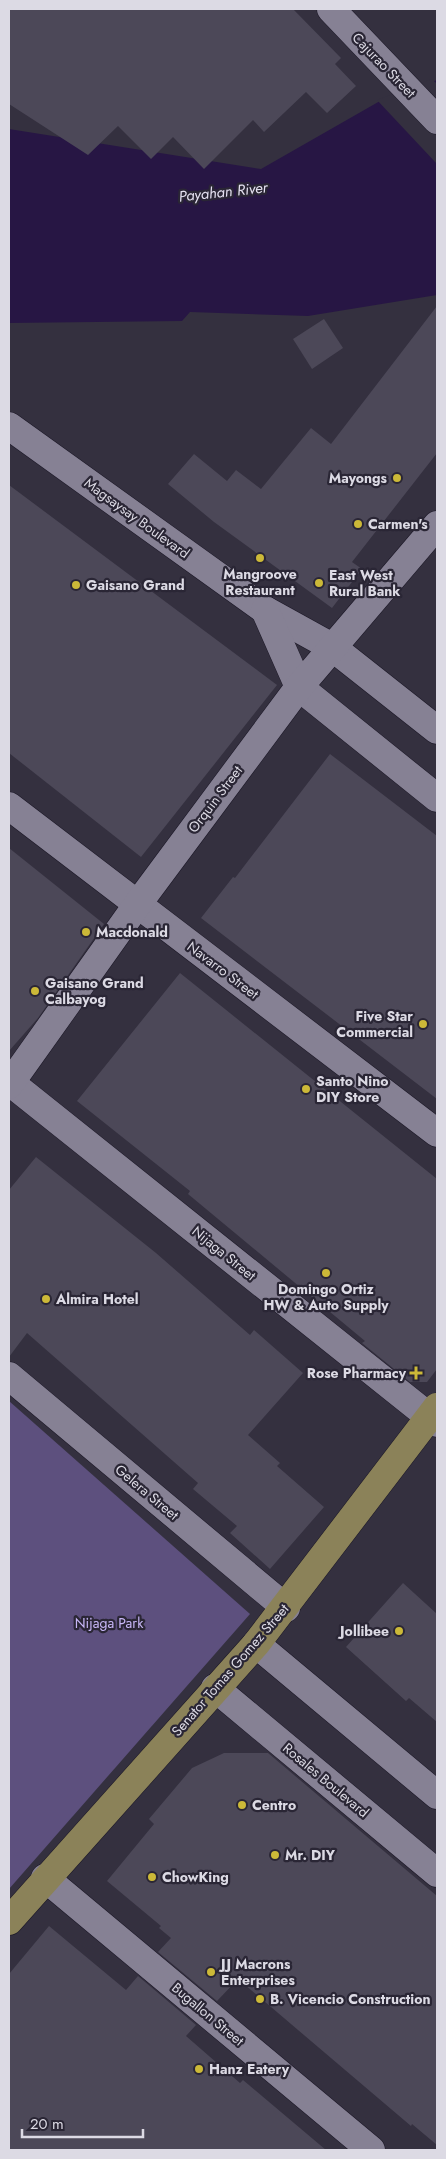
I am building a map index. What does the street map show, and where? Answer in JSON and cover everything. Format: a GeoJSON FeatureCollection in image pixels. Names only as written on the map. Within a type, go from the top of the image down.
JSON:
{"type":"FeatureCollection","features":[{"type":"Feature","properties":{"kind":"main road","name":"Senator Tomas Gomez Street"},"geometry":{"type":"LineString","coordinates":[[9,1921],[45,1878],[256,1644],[435,1416]]}},
{"type":"Feature","properties":{"kind":"street","name":"Cajurao Street"},"geometry":{"type":"LineString","coordinates":[[331,9],[380,63],[437,120]]}},
{"type":"Feature","properties":{"kind":"street","name":"Magsaysay Boulevard"},"geometry":{"type":"LineString","coordinates":[[9,426],[266,610],[332,647]]}},
{"type":"Feature","properties":{"kind":"street","name":"Orquin Street"},"geometry":{"type":"LineString","coordinates":[[10,1084],[137,904],[299,687],[437,525]]}},
{"type":"Feature","properties":{"kind":"street"},"geometry":{"type":"LineString","coordinates":[[266,610],[299,687],[437,798]]}},
{"type":"Feature","properties":{"kind":"street"},"geometry":{"type":"LineString","coordinates":[[332,647],[437,730]]}},
{"type":"Feature","properties":{"kind":"street","name":"Navarro Street"},"geometry":{"type":"LineString","coordinates":[[9,806],[437,1133]]}},
{"type":"Feature","properties":{"kind":"street","name":"Nijaga Street"},"geometry":{"type":"LineString","coordinates":[[10,1084],[435,1416]]}},
{"type":"Feature","properties":{"kind":"street","name":"Gelera Street"},"geometry":{"type":"LineString","coordinates":[[9,1376],[286,1608]]}},
{"type":"Feature","properties":{"kind":"street"},"geometry":{"type":"LineString","coordinates":[[256,1644],[437,1795]]}},
{"type":"Feature","properties":{"kind":"street","name":"Rosales Boulevard"},"geometry":{"type":"LineString","coordinates":[[215,1688],[437,1872]]}},
{"type":"Feature","properties":{"kind":"street","name":"Bugallon Street"},"geometry":{"type":"LineString","coordinates":[[45,1878],[371,2150]]}},
{"type":"Feature","properties":{"kind":"green space","name":"Nijaga Park"},"geometry":{"type":"Polygon","coordinates":[[[9,1401],[250,1614],[9,1889],[9,1401]]]}},
{"type":"Feature","properties":{"kind":"water","name":"Payahan River"},"geometry":{"type":"Polygon","coordinates":[[[437,80],[437,295],[308,316],[190,312],[182,321],[9,323],[9,129],[261,169],[380,101],[437,80]]]}},
{"type":"Feature","properties":{"kind":"pier"},"geometry":{"type":"Polygon","coordinates":[[[432,79],[437,84],[437,164],[377,100],[432,79]]]}},
{"type":"Feature","properties":{"kind":"building"},"geometry":{"type":"Polygon","coordinates":[[[9,9],[293,9],[341,58],[335,64],[356,86],[327,113],[306,92],[264,132],[253,120],[204,169],[173,137],[151,159],[118,126],[88,155],[9,104],[9,9]]]}},
{"type":"Feature","properties":{"kind":"building"},"geometry":{"type":"Polygon","coordinates":[[[437,306],[437,453],[352,562],[362,569],[332,608],[214,522],[168,484],[194,454],[227,481],[236,470],[261,489],[311,428],[331,444],[437,306]]]}},
{"type":"Feature","properties":{"kind":"building"},"geometry":{"type":"Polygon","coordinates":[[[324,319],[343,348],[312,369],[293,339],[324,319]]]}},
{"type":"Feature","properties":{"kind":"building","name":"Gaisano Grand"},"geometry":{"type":"Polygon","coordinates":[[[9,485],[277,685],[141,857],[9,753],[9,485]]]}},
{"type":"Feature","properties":{"kind":"building"},"geometry":{"type":"Polygon","coordinates":[[[330,754],[437,836],[437,1099],[201,918],[233,877],[235,878],[330,754]]]}},
{"type":"Feature","properties":{"kind":"building","name":"Gaisano Grand Calbayog"},"geometry":{"type":"Polygon","coordinates":[[[9,848],[104,924],[38,1018],[9,1051],[9,848]]]}},
{"type":"Feature","properties":{"kind":"building"},"geometry":{"type":"Polygon","coordinates":[[[180,973],[437,1179],[437,1369],[427,1382],[410,1382],[362,1343],[365,1341],[188,1194],[190,1191],[77,1101],[180,973]]]}},
{"type":"Feature","properties":{"kind":"building"},"geometry":{"type":"Polygon","coordinates":[[[36,1157],[156,1253],[250,1335],[254,1330],[303,1373],[248,1435],[280,1463],[277,1466],[324,1507],[270,1569],[230,1533],[237,1526],[193,1489],[198,1483],[27,1333],[9,1357],[9,1190],[36,1157]]]}},
{"type":"Feature","properties":{"kind":"building","name":"Jollibee"},"geometry":{"type":"Polygon","coordinates":[[[403,1583],[437,1614],[437,1722],[409,1698],[406,1701],[346,1647],[403,1583]]]}},
{"type":"Feature","properties":{"kind":"building"},"geometry":{"type":"Polygon","coordinates":[[[224,1753],[268,1753],[437,1896],[437,2145],[412,2124],[411,2126],[238,1979],[217,2001],[158,1952],[171,1938],[159,1928],[161,1926],[107,1881],[154,1824],[149,1819],[192,1768],[224,1753]]]}},
{"type":"Feature","properties":{"kind":"building"},"geometry":{"type":"Polygon","coordinates":[[[49,1926],[126,1990],[138,1976],[196,2025],[186,2036],[240,2083],[243,2080],[326,2150],[9,2150],[9,1974],[49,1926]]]}},
{"type":"Feature","properties":{"kind":"place","name":"Mayongs"},"geometry":{"type":"Point","coordinates":[397,478]}},
{"type":"Feature","properties":{"kind":"place","name":"Carmen's"},"geometry":{"type":"Point","coordinates":[358,524]}},
{"type":"Feature","properties":{"kind":"place","name":"Mangroove Restaurant"},"geometry":{"type":"Point","coordinates":[260,558]}},
{"type":"Feature","properties":{"kind":"place","name":"East West Rural Bank"},"geometry":{"type":"Point","coordinates":[319,583]}},
{"type":"Feature","properties":{"kind":"place","name":"Gaisano Grand"},"geometry":{"type":"Point","coordinates":[76,585]}},
{"type":"Feature","properties":{"kind":"place","name":"Macdonald"},"geometry":{"type":"Point","coordinates":[86,932]}},
{"type":"Feature","properties":{"kind":"place","name":"Gaisano Grand Calbayog"},"geometry":{"type":"Point","coordinates":[35,991]}},
{"type":"Feature","properties":{"kind":"place","name":"Five Star Commercial"},"geometry":{"type":"Point","coordinates":[423,1024]}},
{"type":"Feature","properties":{"kind":"place","name":"Santo Nino DIY Store"},"geometry":{"type":"Point","coordinates":[306,1089]}},
{"type":"Feature","properties":{"kind":"place","name":"Domingo Ortiz HW & Auto Supply"},"geometry":{"type":"Point","coordinates":[326,1273]}},
{"type":"Feature","properties":{"kind":"place","name":"Almira Hotel"},"geometry":{"type":"Point","coordinates":[46,1299]}},
{"type":"Feature","properties":{"kind":"place","name":"Rose Pharmacy"},"geometry":{"type":"Point","coordinates":[416,1373]}},
{"type":"Feature","properties":{"kind":"place","name":"Jollibee"},"geometry":{"type":"Point","coordinates":[399,1631]}},
{"type":"Feature","properties":{"kind":"place","name":"Centro"},"geometry":{"type":"Point","coordinates":[242,1805]}},
{"type":"Feature","properties":{"kind":"place","name":"Mr. DIY"},"geometry":{"type":"Point","coordinates":[275,1855]}},
{"type":"Feature","properties":{"kind":"place","name":"ChowKing"},"geometry":{"type":"Point","coordinates":[152,1877]}},
{"type":"Feature","properties":{"kind":"place","name":"JJ Macrons Enterprises"},"geometry":{"type":"Point","coordinates":[211,1972]}},
{"type":"Feature","properties":{"kind":"place","name":"B. Vicencio Construction"},"geometry":{"type":"Point","coordinates":[260,1999]}},
{"type":"Feature","properties":{"kind":"place","name":"Hanz Eatery"},"geometry":{"type":"Point","coordinates":[199,2069]}}]}
